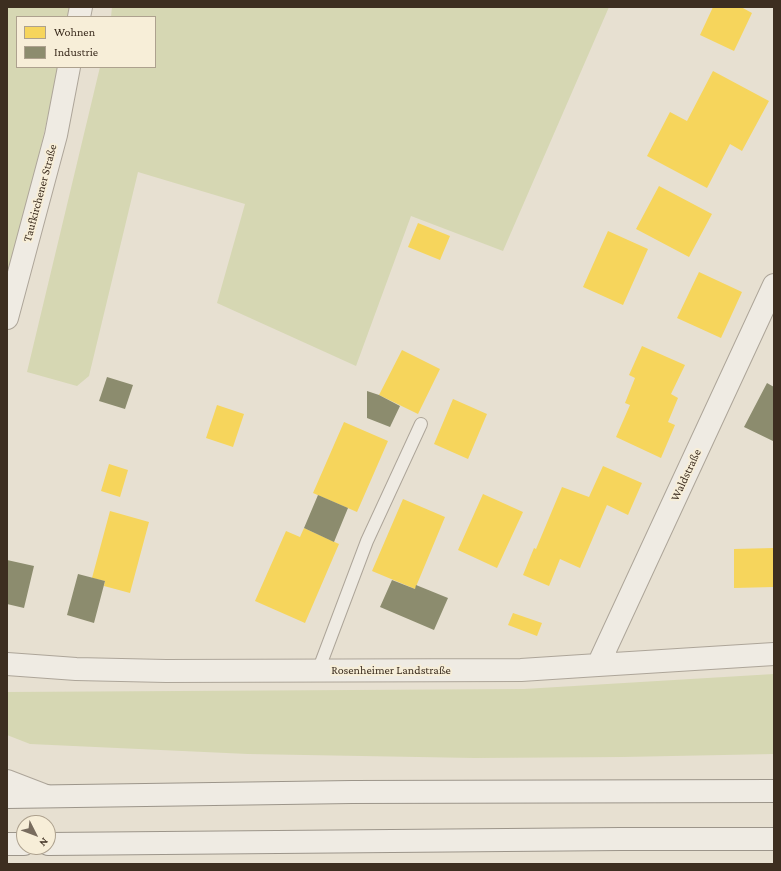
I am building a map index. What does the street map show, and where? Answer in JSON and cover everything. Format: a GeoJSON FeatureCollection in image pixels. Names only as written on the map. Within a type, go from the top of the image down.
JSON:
{"type":"FeatureCollection","features":[{"type":"Feature","properties":{"kind":"main road","name":"Taufkirchener Straße"},"geometry":{"type":"LineString","coordinates":[[7,318],[56,135],[69,68]]}},
{"type":"Feature","properties":{"kind":"main road","name":"Waldstraße"},"geometry":{"type":"LineString","coordinates":[[598,665],[774,285]]}},
{"type":"Feature","properties":{"kind":"main road","name":"Rosenheimer Landstraße"},"geometry":{"type":"LineString","coordinates":[[7,664],[83,669],[166,671],[520,670],[774,654]]}},
{"type":"Feature","properties":{"kind":"main road"},"geometry":{"type":"LineString","coordinates":[[7,781],[46,796]]}},
{"type":"Feature","properties":{"kind":"main road"},"geometry":{"type":"LineString","coordinates":[[7,797],[352,792],[774,791]]}},
{"type":"Feature","properties":{"kind":"main road"},"geometry":{"type":"LineString","coordinates":[[56,844],[774,839]]}},
{"type":"Feature","properties":{"kind":"lane"},"geometry":{"type":"LineString","coordinates":[[318,671],[367,541],[421,424]]}},
{"type":"Feature","properties":{"kind":"green space"},"geometry":{"type":"Polygon","coordinates":[[[7,7],[70,7],[68,16],[16,16],[16,68],[59,68],[7,295],[7,7]]]}},
{"type":"Feature","properties":{"kind":"green space"},"geometry":{"type":"Polygon","coordinates":[[[112,7],[609,7],[503,251],[411,216],[356,366],[217,303],[245,204],[138,172],[89,376],[77,386],[27,372],[100,68],[156,68],[156,16],[111,16],[112,7]]]}},
{"type":"Feature","properties":{"kind":"green space"},"geometry":{"type":"Polygon","coordinates":[[[774,674],[774,754],[475,758],[248,754],[30,744],[7,735],[7,692],[524,689],[774,674]]]}},
{"type":"Feature","properties":{"kind":"building: Wohnen"},"geometry":{"type":"Polygon","coordinates":[[[713,7],[741,7],[752,13],[734,51],[700,35],[713,7]]]}},
{"type":"Feature","properties":{"kind":"building: Wohnen"},"geometry":{"type":"Polygon","coordinates":[[[713,71],[769,101],[742,151],[730,144],[707,188],[647,156],[670,112],[687,121],[713,71]]]}},
{"type":"Feature","properties":{"kind":"building: Wohnen"},"geometry":{"type":"Polygon","coordinates":[[[659,186],[712,214],[689,257],[636,229],[659,186]]]}},
{"type":"Feature","properties":{"kind":"building: Wohnen"},"geometry":{"type":"Polygon","coordinates":[[[418,223],[450,236],[440,260],[408,247],[418,223]]]}},
{"type":"Feature","properties":{"kind":"building: Wohnen"},"geometry":{"type":"Polygon","coordinates":[[[608,231],[648,249],[623,305],[583,287],[608,231]]]}},
{"type":"Feature","properties":{"kind":"building: Wohnen"},"geometry":{"type":"Polygon","coordinates":[[[699,272],[742,292],[721,338],[677,318],[699,272]]]}},
{"type":"Feature","properties":{"kind":"building: Wohnen"},"geometry":{"type":"Polygon","coordinates":[[[642,346],[685,365],[671,394],[678,398],[668,422],[675,425],[661,458],[616,437],[630,405],[625,403],[635,378],[629,375],[642,346]]]}},
{"type":"Feature","properties":{"kind":"building: Wohnen"},"geometry":{"type":"Polygon","coordinates":[[[402,350],[440,369],[418,414],[379,395],[402,350]]]}},
{"type":"Feature","properties":{"kind":"building: Wohnen"},"geometry":{"type":"Polygon","coordinates":[[[453,399],[487,414],[468,459],[434,444],[453,399]]]}},
{"type":"Feature","properties":{"kind":"building: Wohnen"},"geometry":{"type":"Polygon","coordinates":[[[217,405],[244,414],[233,447],[206,438],[217,405]]]}},
{"type":"Feature","properties":{"kind":"building: Wohnen"},"geometry":{"type":"Polygon","coordinates":[[[344,422],[388,441],[357,512],[313,493],[344,422]]]}},
{"type":"Feature","properties":{"kind":"building: Wohnen"},"geometry":{"type":"Polygon","coordinates":[[[109,464],[128,470],[120,497],[101,491],[109,464]]]}},
{"type":"Feature","properties":{"kind":"building: Wohnen"},"geometry":{"type":"Polygon","coordinates":[[[603,466],[642,483],[628,515],[607,505],[580,568],[560,559],[549,586],[523,575],[534,548],[536,549],[562,487],[589,497],[603,466]]]}},
{"type":"Feature","properties":{"kind":"building: Wohnen"},"geometry":{"type":"Polygon","coordinates":[[[483,494],[523,512],[497,568],[458,550],[483,494]]]}},
{"type":"Feature","properties":{"kind":"building: Wohnen"},"geometry":{"type":"Polygon","coordinates":[[[403,499],[445,517],[415,589],[372,571],[403,499]]]}},
{"type":"Feature","properties":{"kind":"building: Wohnen"},"geometry":{"type":"Polygon","coordinates":[[[110,511],[149,522],[130,593],[104,586],[105,581],[92,578],[110,511]]]}},
{"type":"Feature","properties":{"kind":"building: Wohnen"},"geometry":{"type":"Polygon","coordinates":[[[304,528],[339,544],[305,623],[255,601],[286,531],[300,537],[304,528]]]}},
{"type":"Feature","properties":{"kind":"building: Wohnen"},"geometry":{"type":"Polygon","coordinates":[[[774,548],[774,587],[734,588],[734,549],[774,548]]]}},
{"type":"Feature","properties":{"kind":"building: Wohnen"},"geometry":{"type":"Polygon","coordinates":[[[513,613],[542,623],[537,636],[508,625],[513,613]]]}},
{"type":"Feature","properties":{"kind":"building: Industrie"},"geometry":{"type":"Polygon","coordinates":[[[107,377],[133,385],[125,409],[99,401],[107,377]]]}},
{"type":"Feature","properties":{"kind":"building: Industrie"},"geometry":{"type":"Polygon","coordinates":[[[767,383],[774,387],[773,441],[744,427],[767,383]]]}},
{"type":"Feature","properties":{"kind":"building: Industrie"},"geometry":{"type":"Polygon","coordinates":[[[367,391],[379,395],[400,406],[390,427],[367,418],[367,391]]]}},
{"type":"Feature","properties":{"kind":"building: Industrie"},"geometry":{"type":"Polygon","coordinates":[[[318,495],[348,508],[334,542],[304,528],[318,495]]]}},
{"type":"Feature","properties":{"kind":"building: Industrie"},"geometry":{"type":"Polygon","coordinates":[[[7,560],[34,566],[24,608],[7,604],[7,560]]]}},
{"type":"Feature","properties":{"kind":"building: Industrie"},"geometry":{"type":"Polygon","coordinates":[[[78,574],[105,581],[94,623],[67,615],[78,574]]]}},
{"type":"Feature","properties":{"kind":"building: Industrie"},"geometry":{"type":"Polygon","coordinates":[[[392,580],[415,589],[416,585],[448,598],[434,630],[380,607],[392,580]]]}}]}
